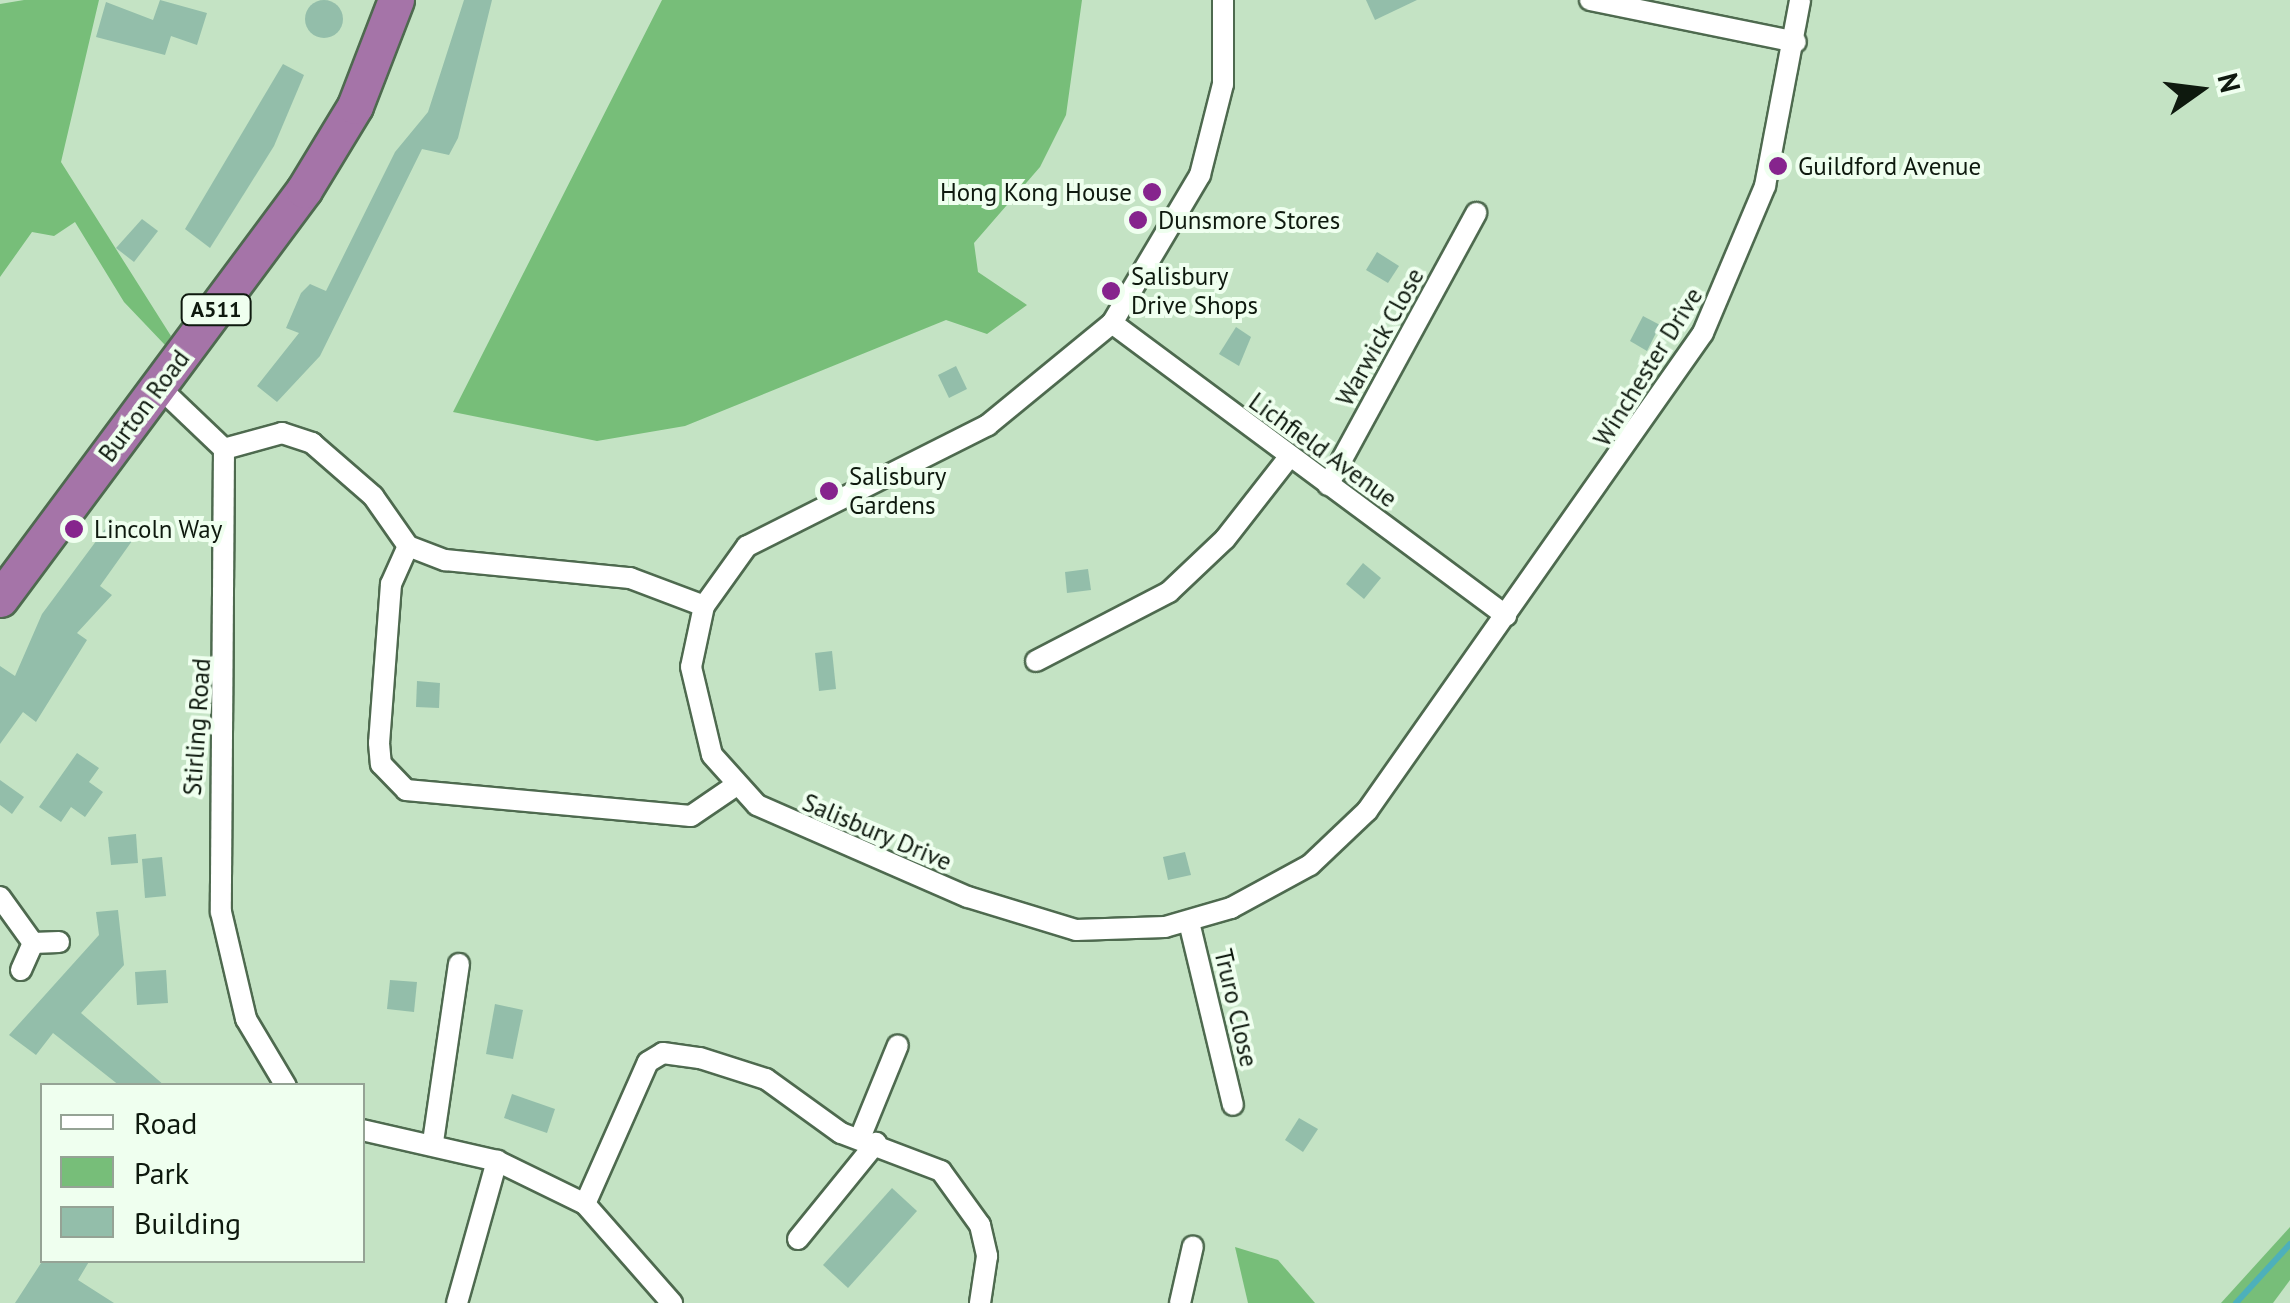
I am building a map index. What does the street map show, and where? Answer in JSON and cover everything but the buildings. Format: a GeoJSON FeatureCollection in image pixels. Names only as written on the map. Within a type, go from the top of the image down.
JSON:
{"type":"FeatureCollection","features":[{"type":"Feature","properties":{"kind":"highway","name":"Burton Road"},"geometry":{"type":"LineString","coordinates":[[0,599],[159,387],[336,140],[396,0]]}},
{"type":"Feature","properties":{"kind":"street","name":"Salisbury Drive"},"geometry":{"type":"LineString","coordinates":[[1223,0],[1223,84],[1200,175],[1126,303],[1112,323],[988,425],[748,546],[704,606],[692,692],[712,754],[734,786],[791,826],[1012,914],[1076,930],[1189,922],[1260,895],[1333,848],[1506,616]]}},
{"type":"Feature","properties":{"kind":"street"},"geometry":{"type":"LineString","coordinates":[[1590,0],[1796,42]]}},
{"type":"Feature","properties":{"kind":"street","name":"Winchester Drive"},"geometry":{"type":"LineString","coordinates":[[1506,616],[1710,318],[1765,186],[1796,42],[1800,0]]}},
{"type":"Feature","properties":{"kind":"street","name":"Warwick Close"},"geometry":{"type":"LineString","coordinates":[[1328,484],[1476,213]]}},
{"type":"Feature","properties":{"kind":"street","name":"Lichfield Avenue"},"geometry":{"type":"LineString","coordinates":[[1112,323],[1506,616]]}},
{"type":"Feature","properties":{"kind":"street"},"geometry":{"type":"LineString","coordinates":[[159,387],[224,449],[282,434],[312,443],[373,496],[408,546],[446,560],[630,578],[704,606]]}},
{"type":"Feature","properties":{"kind":"street","name":"Stirling Road"},"geometry":{"type":"LineString","coordinates":[[224,449],[222,912],[246,1019],[284,1083]]}},
{"type":"Feature","properties":{"kind":"street"},"geometry":{"type":"LineString","coordinates":[[1036,660],[1168,592],[1226,539],[1289,457]]}},
{"type":"Feature","properties":{"kind":"street"},"geometry":{"type":"LineString","coordinates":[[408,546],[391,584],[386,631],[379,743],[390,779],[406,790],[691,816],[734,786]]}},
{"type":"Feature","properties":{"kind":"street"},"geometry":{"type":"LineString","coordinates":[[0,897],[33,943]]}},
{"type":"Feature","properties":{"kind":"street","name":"Truro Close"},"geometry":{"type":"LineString","coordinates":[[1189,922],[1233,1105]]}},
{"type":"Feature","properties":{"kind":"street"},"geometry":{"type":"LineString","coordinates":[[33,943],[60,942]]}},
{"type":"Feature","properties":{"kind":"street"},"geometry":{"type":"LineString","coordinates":[[20,970],[33,943]]}},
{"type":"Feature","properties":{"kind":"street"},"geometry":{"type":"LineString","coordinates":[[433,1142],[459,964]]}},
{"type":"Feature","properties":{"kind":"street"},"geometry":{"type":"LineString","coordinates":[[798,1240],[868,1140],[898,1045]]}},
{"type":"Feature","properties":{"kind":"street"},"geometry":{"type":"LineString","coordinates":[[585,1204],[622,1135],[640,1076],[663,1053],[766,1078],[868,1140],[941,1171],[967,1198],[987,1256],[980,1303]]}},
{"type":"Feature","properties":{"kind":"street"},"geometry":{"type":"LineString","coordinates":[[365,1131],[433,1142],[497,1161],[585,1204],[672,1303]]}},
{"type":"Feature","properties":{"kind":"street"},"geometry":{"type":"LineString","coordinates":[[457,1303],[497,1161]]}},
{"type":"Feature","properties":{"kind":"street"},"geometry":{"type":"LineString","coordinates":[[1180,1303],[1194,1246]]}},
{"type":"Feature","properties":{"kind":"green space"},"geometry":{"type":"Polygon","coordinates":[[[24,0],[99,0],[61,162],[171,336],[165,345],[124,302],[75,222],[54,236],[32,232],[0,277],[0,4],[24,0]]]}},
{"type":"Feature","properties":{"kind":"green space"},"geometry":{"type":"Polygon","coordinates":[[[662,0],[1082,0],[1066,115],[1040,167],[974,243],[978,272],[1027,305],[987,334],[946,320],[685,426],[597,441],[453,412],[662,0]]]}},
{"type":"Feature","properties":{"kind":"green space"},"geometry":{"type":"Polygon","coordinates":[[[2290,1227],[2290,1280],[2273,1303],[2221,1303],[2290,1227]]]}},
{"type":"Feature","properties":{"kind":"green space"},"geometry":{"type":"Polygon","coordinates":[[[1235,1247],[1278,1260],[1315,1303],[1248,1303],[1235,1247]]]}},
{"type":"Feature","properties":{"kind":"waterway"},"geometry":{"type":"LineString","coordinates":[[2236,1303],[2290,1244]]}},
{"type":"Feature","properties":{"kind":"place","name":"Guildford Avenue"},"geometry":{"type":"Point","coordinates":[1778,166]}},
{"type":"Feature","properties":{"kind":"place","name":"Hong Kong House"},"geometry":{"type":"Point","coordinates":[1152,192]}},
{"type":"Feature","properties":{"kind":"place","name":"Dunsmore Stores"},"geometry":{"type":"Point","coordinates":[1138,220]}},
{"type":"Feature","properties":{"kind":"place","name":"Salisbury Drive Shops"},"geometry":{"type":"Point","coordinates":[1111,291]}},
{"type":"Feature","properties":{"kind":"place","name":"Salisbury Gardens"},"geometry":{"type":"Point","coordinates":[829,491]}},
{"type":"Feature","properties":{"kind":"place","name":"Lincoln Way"},"geometry":{"type":"Point","coordinates":[74,529]}}]}
